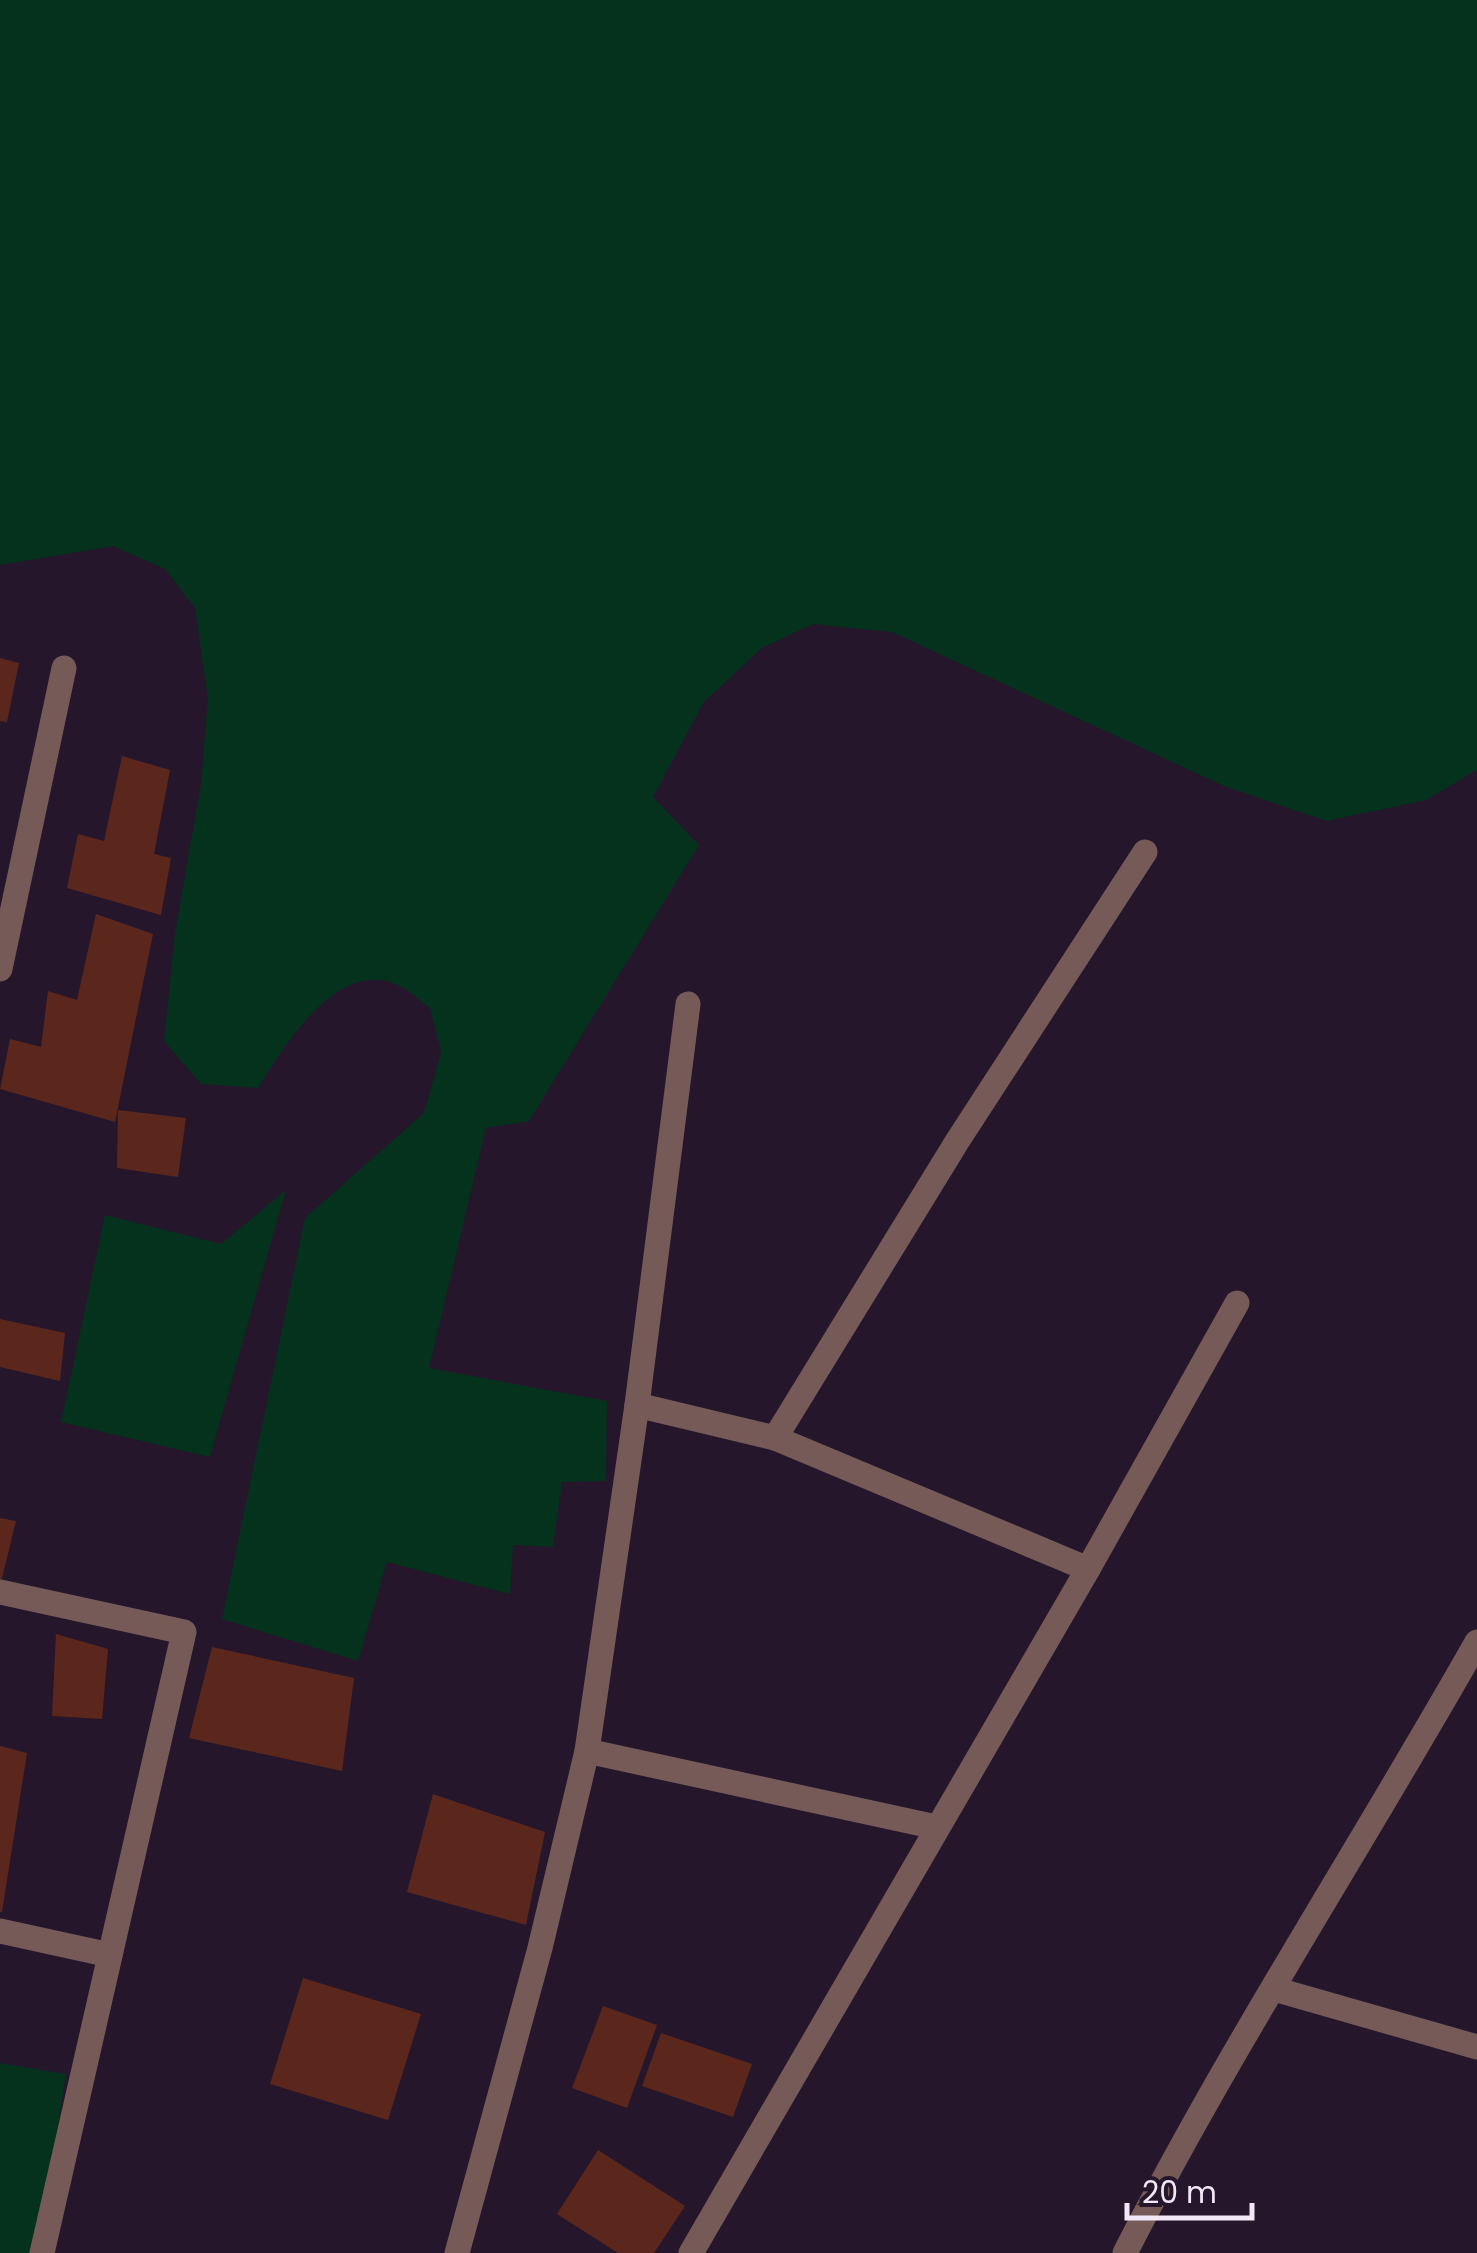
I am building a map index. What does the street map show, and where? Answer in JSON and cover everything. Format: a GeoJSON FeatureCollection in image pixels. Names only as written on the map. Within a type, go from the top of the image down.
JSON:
{"type":"FeatureCollection","features":[{"type":"Feature","properties":{"kind":"street"},"geometry":{"type":"LineString","coordinates":[[0,969],[64,668]]}},
{"type":"Feature","properties":{"kind":"street"},"geometry":{"type":"LineString","coordinates":[[775,1438],[958,1140],[1145,852]]}},
{"type":"Feature","properties":{"kind":"street"},"geometry":{"type":"LineString","coordinates":[[457,2253],[540,1948],[587,1751],[638,1405],[688,1004]]}},
{"type":"Feature","properties":{"kind":"street"},"geometry":{"type":"LineString","coordinates":[[690,2253],[1088,1569],[1237,1302]]}},
{"type":"Feature","properties":{"kind":"street"},"geometry":{"type":"LineString","coordinates":[[638,1405],[775,1438],[1088,1569]]}},
{"type":"Feature","properties":{"kind":"street"},"geometry":{"type":"LineString","coordinates":[[0,1592],[184,1632],[42,2253]]}},
{"type":"Feature","properties":{"kind":"street"},"geometry":{"type":"LineString","coordinates":[[1125,2253],[1178,2150],[1477,1642]]}},
{"type":"Feature","properties":{"kind":"street"},"geometry":{"type":"LineString","coordinates":[[587,1751],[936,1827]]}},
{"type":"Feature","properties":{"kind":"street"},"geometry":{"type":"LineString","coordinates":[[0,1931],[110,1954]]}},
{"type":"Feature","properties":{"kind":"street"},"geometry":{"type":"LineString","coordinates":[[1274,1989],[1477,2048]]}},
{"type":"Feature","properties":{"kind":"green space"},"geometry":{"type":"Polygon","coordinates":[[[0,0],[1477,0],[1477,770],[1426,800],[1327,821],[1224,786],[892,632],[813,624],[762,648],[704,702],[653,797],[699,845],[529,1121],[486,1128],[429,1368],[607,1401],[606,1481],[562,1482],[553,1547],[513,1545],[510,1594],[387,1562],[358,1661],[222,1619],[305,1218],[424,1113],[441,1052],[430,1008],[402,987],[376,980],[354,984],[334,994],[315,1011],[258,1088],[201,1084],[164,1041],[175,933],[201,784],[208,699],[195,608],[165,569],[113,546],[0,565],[0,0]]]}},
{"type":"Feature","properties":{"kind":"green space"},"geometry":{"type":"Polygon","coordinates":[[[286,1190],[210,1457],[61,1422],[105,1215],[221,1244],[286,1190]]]}},
{"type":"Feature","properties":{"kind":"green space"},"geometry":{"type":"Polygon","coordinates":[[[0,2063],[66,2074],[39,2253],[0,2253],[0,2063]]]}},
{"type":"Feature","properties":{"kind":"building"},"geometry":{"type":"Polygon","coordinates":[[[0,658],[19,663],[7,722],[0,721],[0,658]]]}},
{"type":"Feature","properties":{"kind":"building"},"geometry":{"type":"Polygon","coordinates":[[[122,756],[170,770],[154,854],[171,858],[161,915],[67,888],[78,834],[104,841],[122,756]]]}},
{"type":"Feature","properties":{"kind":"building"},"geometry":{"type":"Polygon","coordinates":[[[96,914],[153,934],[115,1122],[0,1089],[10,1039],[41,1047],[48,991],[77,1000],[96,914]]]}},
{"type":"Feature","properties":{"kind":"building"},"geometry":{"type":"Polygon","coordinates":[[[118,1110],[186,1118],[178,1177],[117,1168],[118,1110]]]}},
{"type":"Feature","properties":{"kind":"building"},"geometry":{"type":"Polygon","coordinates":[[[0,1319],[65,1333],[60,1381],[0,1367],[0,1319]]]}},
{"type":"Feature","properties":{"kind":"building"},"geometry":{"type":"Polygon","coordinates":[[[0,1518],[16,1521],[1,1582],[0,1582],[0,1518]]]}},
{"type":"Feature","properties":{"kind":"building"},"geometry":{"type":"Polygon","coordinates":[[[56,1634],[108,1649],[102,1719],[52,1716],[56,1634]]]}},
{"type":"Feature","properties":{"kind":"building"},"geometry":{"type":"Polygon","coordinates":[[[212,1647],[354,1678],[342,1771],[189,1738],[212,1647]]]}},
{"type":"Feature","properties":{"kind":"building"},"geometry":{"type":"Polygon","coordinates":[[[0,1746],[27,1753],[2,1912],[0,1912],[0,1746]]]}},
{"type":"Feature","properties":{"kind":"building"},"geometry":{"type":"Polygon","coordinates":[[[433,1794],[545,1832],[526,1925],[407,1892],[433,1794]]]}},
{"type":"Feature","properties":{"kind":"building"},"geometry":{"type":"Polygon","coordinates":[[[303,1978],[421,2014],[388,2120],[270,2084],[303,1978]]]}},
{"type":"Feature","properties":{"kind":"building"},"geometry":{"type":"Polygon","coordinates":[[[603,2006],[657,2025],[627,2108],[572,2088],[603,2006]]]}},
{"type":"Feature","properties":{"kind":"building"},"geometry":{"type":"Polygon","coordinates":[[[661,2033],[752,2064],[733,2117],[642,2086],[661,2033]]]}},
{"type":"Feature","properties":{"kind":"building"},"geometry":{"type":"Polygon","coordinates":[[[598,2150],[685,2206],[654,2253],[618,2253],[557,2214],[598,2150]]]}}]}
